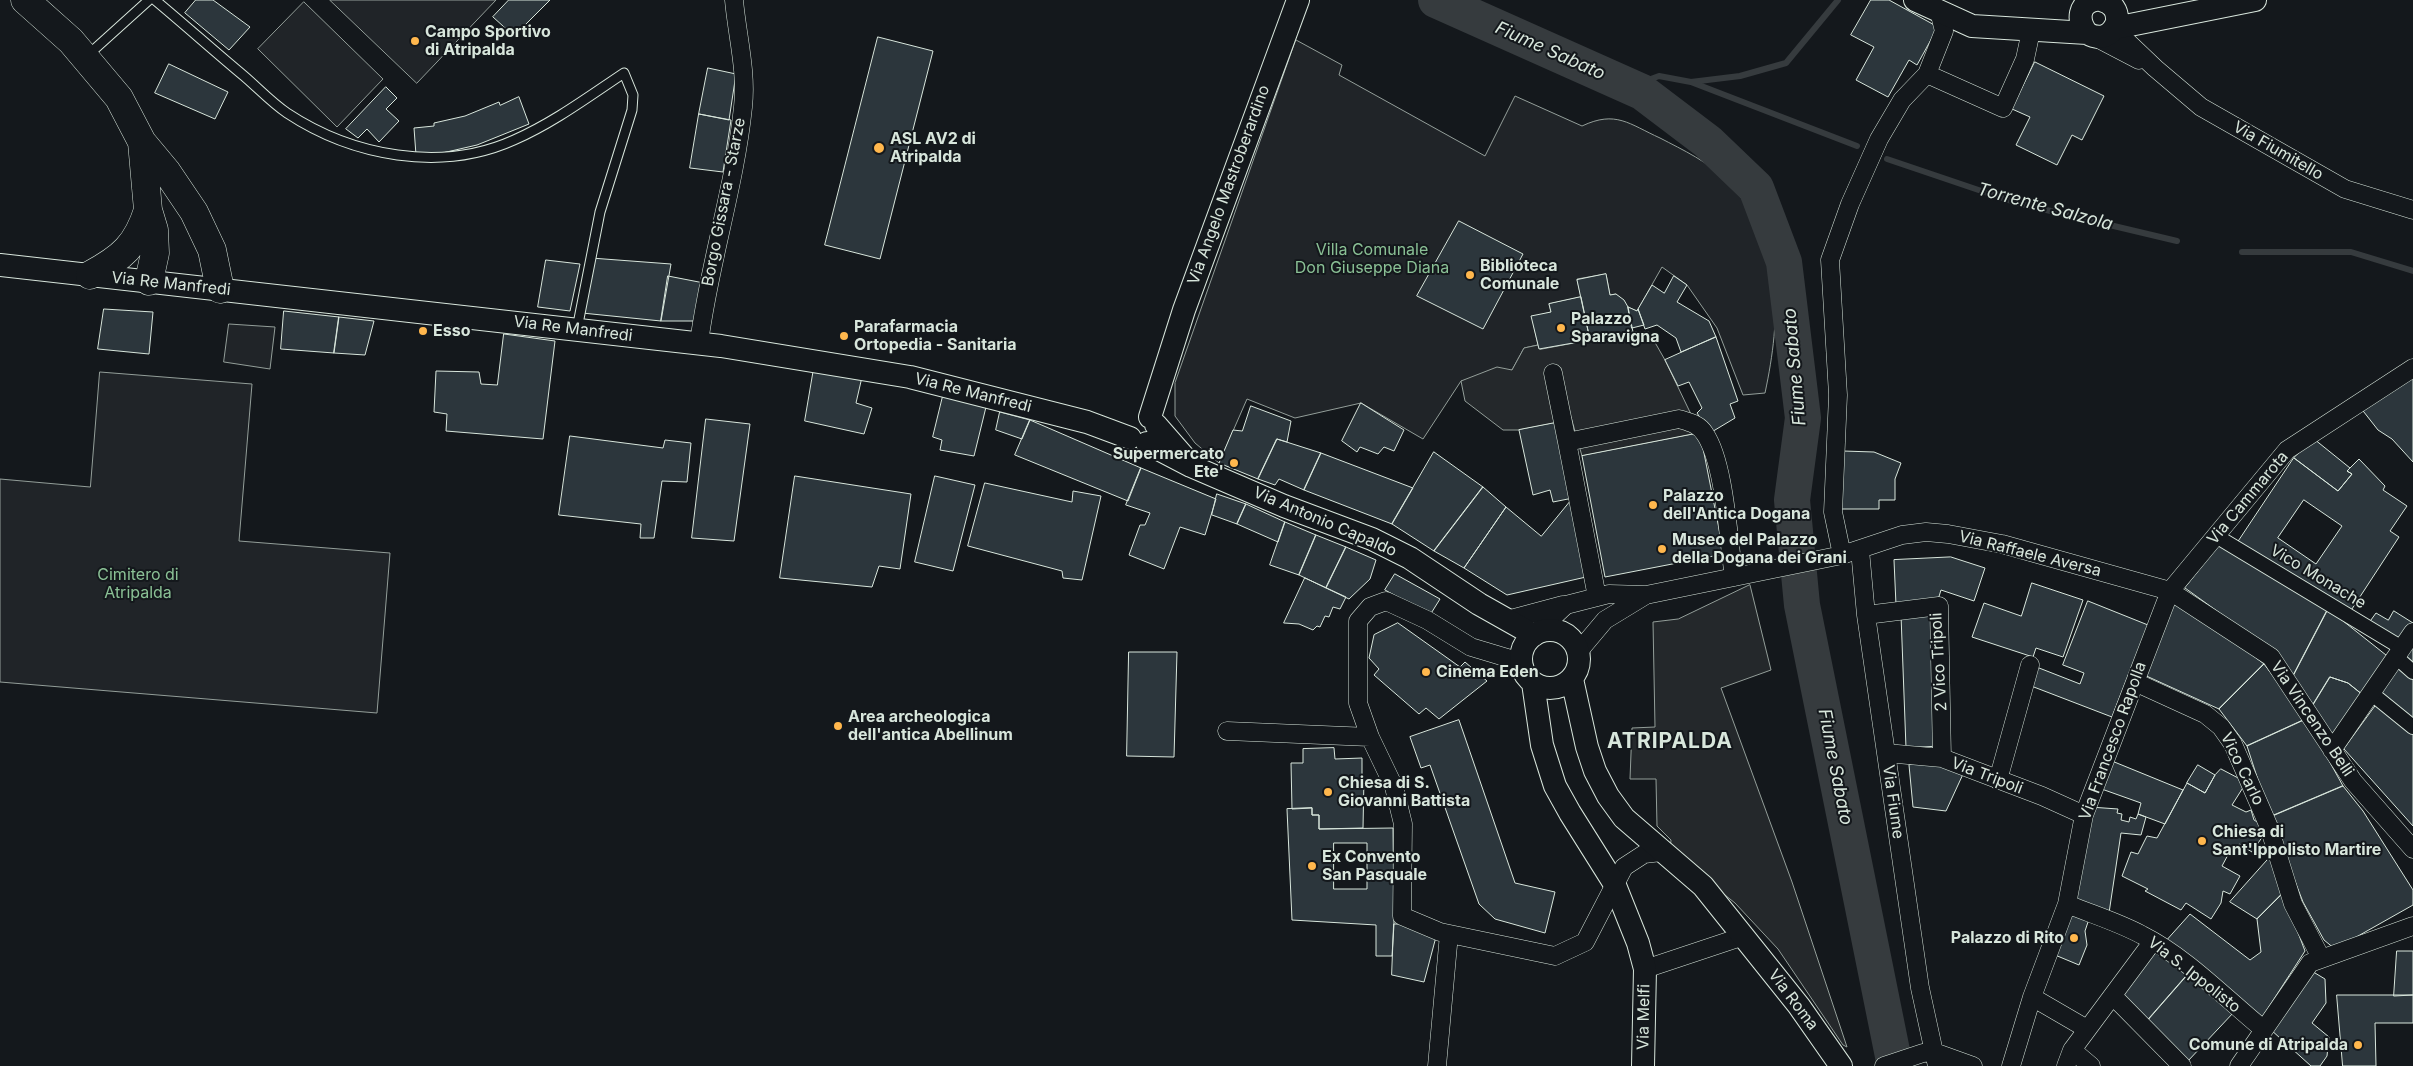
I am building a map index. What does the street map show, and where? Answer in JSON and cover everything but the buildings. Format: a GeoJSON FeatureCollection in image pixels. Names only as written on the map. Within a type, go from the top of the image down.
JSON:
{"type":"FeatureCollection","features":[{"type":"Feature","properties":{"kind":"highway"},"geometry":{"type":"LineString","coordinates":[[25,0],[71,41],[119,98],[142,142],[167,172],[194,212],[212,250],[220,290]]}},
{"type":"Feature","properties":{"kind":"highway"},"geometry":{"type":"LineString","coordinates":[[142,142],[148,210],[154,230],[155,253],[150,281]]}},
{"type":"Feature","properties":{"kind":"highway"},"geometry":{"type":"LineString","coordinates":[[90,275],[110,264],[126,250],[141,232],[148,210]]}},
{"type":"Feature","properties":{"kind":"street","name":"Borgo Gissara - Starze"},"geometry":{"type":"LineString","coordinates":[[699,344],[704,300],[739,140],[744,104],[742,58],[734,0]]}},
{"type":"Feature","properties":{"kind":"street","name":"Via Angelo Mastroberardino"},"geometry":{"type":"LineString","coordinates":[[1142,427],[1164,372],[1184,310],[1298,0]]}},
{"type":"Feature","properties":{"kind":"street"},"geometry":{"type":"LineString","coordinates":[[1915,0],[1972,26],[2032,31],[2099,13],[2152,22],[2255,0]]}},
{"type":"Feature","properties":{"kind":"street"},"geometry":{"type":"LineString","coordinates":[[1837,556],[1833,512],[1838,395],[1830,260],[1850,204],[1879,139],[1902,100],[1927,74],[1944,31],[1939,11]]}},
{"type":"Feature","properties":{"kind":"street","name":"Via Fiumitello"},"geometry":{"type":"LineString","coordinates":[[2099,13],[2155,68],[2200,107],[2344,190],[2413,210]]}},
{"type":"Feature","properties":{"kind":"street"},"geometry":{"type":"LineString","coordinates":[[1927,74],[2003,108],[2024,59],[2032,31]]}},
{"type":"Feature","properties":{"kind":"street","name":"Via Re Manfredi"},"geometry":{"type":"LineString","coordinates":[[0,265],[699,344],[910,377],[1088,422],[1142,427]]}},
{"type":"Feature","properties":{"kind":"street","name":"Via Cammarota"},"geometry":{"type":"LineString","coordinates":[[2170,591],[2287,450],[2413,368]]}},
{"type":"Feature","properties":{"kind":"street"},"geometry":{"type":"LineString","coordinates":[[1553,373],[1597,597]]}},
{"type":"Feature","properties":{"kind":"street"},"geometry":{"type":"LineString","coordinates":[[1567,442],[1679,419],[1694,423],[1705,433],[1718,461],[1742,575]]}},
{"type":"Feature","properties":{"kind":"street","name":"Via Antonio Capaldo"},"geometry":{"type":"LineString","coordinates":[[1142,427],[1191,466],[1284,506],[1372,539],[1410,558],[1478,604]]}},
{"type":"Feature","properties":{"kind":"street","name":"Via Raffaele Aversa"},"geometry":{"type":"LineString","coordinates":[[1646,595],[1837,556],[1902,535],[1926,532],[2002,544],[2170,591]]}},
{"type":"Feature","properties":{"kind":"street","name":"Vico Monache"},"geometry":{"type":"LineString","coordinates":[[2216,536],[2399,653],[2413,672]]}},
{"type":"Feature","properties":{"kind":"street","name":"Via Fiume"},"geometry":{"type":"LineString","coordinates":[[1860,550],[1866,615],[1931,1057]]}},
{"type":"Feature","properties":{"kind":"street","name":"Via Francesco Rapolla"},"geometry":{"type":"LineString","coordinates":[[2011,1066],[2032,997],[2067,904],[2084,816],[2170,591]]}},
{"type":"Feature","properties":{"kind":"street","name":"Via Vincenzo Belli"},"geometry":{"type":"LineString","coordinates":[[2170,591],[2271,657],[2353,781],[2413,849]]}},
{"type":"Feature","properties":{"kind":"street"},"geometry":{"type":"LineString","coordinates":[[1507,620],[1609,594],[1646,595]]}},
{"type":"Feature","properties":{"kind":"street"},"geometry":{"type":"LineString","coordinates":[[1579,651],[1605,620],[1646,595]]}},
{"type":"Feature","properties":{"kind":"street"},"geometry":{"type":"LineString","coordinates":[[1478,604],[1507,620],[1526,650],[1527,677],[1534,683],[1541,687],[1558,687],[1572,679],[1578,671],[1579,651],[1569,636],[1561,631],[1552,630],[1526,650],[1471,648],[1427,620],[1386,601],[1370,608],[1358,621],[1358,703],[1370,737],[1394,787],[1403,824],[1402,916],[1449,934],[1555,956],[1585,942],[1624,867],[1644,854],[1661,852]]}},
{"type":"Feature","properties":{"kind":"street"},"geometry":{"type":"LineString","coordinates":[[1478,604],[1526,650]]}},
{"type":"Feature","properties":{"kind":"street"},"geometry":{"type":"LineString","coordinates":[[1526,650],[1566,604]]}},
{"type":"Feature","properties":{"kind":"street","name":"2 Vico Tripoli"},"geometry":{"type":"LineString","coordinates":[[1866,615],[1939,606],[1942,758]]}},
{"type":"Feature","properties":{"kind":"street"},"geometry":{"type":"LineString","coordinates":[[2332,750],[2413,632]]}},
{"type":"Feature","properties":{"kind":"street"},"geometry":{"type":"LineString","coordinates":[[1998,780],[2030,665]]}},
{"type":"Feature","properties":{"kind":"street","name":"Via Roma"},"geometry":{"type":"LineString","coordinates":[[1572,679],[1595,771],[1608,796],[1624,818],[1661,852],[1703,886],[1799,1006],[1841,1066]]}},
{"type":"Feature","properties":{"kind":"street","name":"Vico Carlo"},"geometry":{"type":"LineString","coordinates":[[2135,682],[2205,714],[2221,727],[2233,744],[2270,827],[2293,904],[2321,958]]}},
{"type":"Feature","properties":{"kind":"street","name":"Via Melfi"},"geometry":{"type":"LineString","coordinates":[[1534,683],[1542,745],[1555,786],[1614,883],[1638,942],[1645,969],[1643,1066]]}},
{"type":"Feature","properties":{"kind":"street"},"geometry":{"type":"LineString","coordinates":[[2371,693],[2413,727]]}},
{"type":"Feature","properties":{"kind":"street"},"geometry":{"type":"LineString","coordinates":[[1227,731],[1370,737]]}},
{"type":"Feature","properties":{"kind":"street","name":"Via Tripoli"},"geometry":{"type":"LineString","coordinates":[[1886,752],[1942,758],[2084,816]]}},
{"type":"Feature","properties":{"kind":"street","name":"Via S. Ippolisto"},"geometry":{"type":"LineString","coordinates":[[2067,904],[2124,926],[2153,941],[2183,963],[2263,1029]]}},
{"type":"Feature","properties":{"kind":"street"},"geometry":{"type":"LineString","coordinates":[[2239,1066],[2310,963],[2413,926]]}},
{"type":"Feature","properties":{"kind":"street"},"geometry":{"type":"LineString","coordinates":[[1437,1066],[1449,934]]}},
{"type":"Feature","properties":{"kind":"street"},"geometry":{"type":"LineString","coordinates":[[1645,969],[1744,936]]}},
{"type":"Feature","properties":{"kind":"street"},"geometry":{"type":"LineString","coordinates":[[2091,1066],[2069,1058],[2087,1029],[2135,968],[2153,941]]}},
{"type":"Feature","properties":{"kind":"street"},"geometry":{"type":"LineString","coordinates":[[2113,996],[2182,1066]]}},
{"type":"Feature","properties":{"kind":"street"},"geometry":{"type":"LineString","coordinates":[[2032,997],[2087,1029]]}},
{"type":"Feature","properties":{"kind":"street"},"geometry":{"type":"LineString","coordinates":[[1884,1066],[1931,1057],[1973,1066]]}},
{"type":"Feature","properties":{"kind":"lane"},"geometry":{"type":"LineString","coordinates":[[86,57],[149,0]]}},
{"type":"Feature","properties":{"kind":"lane"},"geometry":{"type":"LineString","coordinates":[[155,0],[286,113],[334,140],[369,150],[437,158],[476,152],[514,141],[565,112],[624,73],[633,95],[632,110],[600,212],[577,330]]}},
{"type":"Feature","properties":{"kind":"green space","name":"Campo Sportivo di Atripalda"},"geometry":{"type":"Polygon","coordinates":[[[330,0],[496,0],[417,83],[330,0]]]}},
{"type":"Feature","properties":{"kind":"green space"},"geometry":{"type":"Polygon","coordinates":[[[304,2],[383,79],[337,127],[258,49],[304,2]]]}},
{"type":"Feature","properties":{"kind":"green space","name":"Villa Comunale Don Giuseppe Diana"},"geometry":{"type":"Polygon","coordinates":[[[1296,40],[1342,65],[1339,75],[1485,156],[1515,96],[1582,126],[1604,119],[1613,119],[1631,124],[1687,152],[1720,174],[1746,204],[1760,229],[1769,255],[1774,281],[1775,309],[1774,337],[1765,393],[1743,395],[1717,328],[1687,285],[1662,267],[1637,311],[1628,307],[1616,294],[1610,295],[1606,274],[1577,279],[1581,297],[1549,304],[1551,312],[1532,317],[1538,345],[1524,348],[1512,370],[1461,381],[1423,439],[1361,403],[1295,418],[1247,399],[1219,463],[1195,443],[1175,416],[1175,383],[1296,40]]]}},
{"type":"Feature","properties":{"kind":"green space"},"geometry":{"type":"Polygon","coordinates":[[[229,324],[275,327],[270,369],[224,362],[229,324]]]}},
{"type":"Feature","properties":{"kind":"green space","name":"Cimitero di Atripalda"},"geometry":{"type":"Polygon","coordinates":[[[100,372],[252,384],[239,541],[390,553],[377,713],[0,682],[0,479],[90,487],[100,372]]]}},
{"type":"Feature","properties":{"kind":"shaded area"},"geometry":{"type":"Polygon","coordinates":[[[1633,332],[1649,332],[1665,360],[1700,433],[1582,456],[1571,417],[1555,423],[1519,430],[1503,430],[1465,401],[1461,381],[1497,367],[1512,370],[1524,348],[1538,345],[1540,349],[1633,332]]]}},
{"type":"Feature","properties":{"kind":"shaded area"},"geometry":{"type":"Polygon","coordinates":[[[1750,585],[1771,670],[1721,688],[1792,882],[1847,1047],[1843,1045],[1778,949],[1735,903],[1670,851],[1671,840],[1657,826],[1656,779],[1630,779],[1632,728],[1655,727],[1653,622],[1678,619],[1750,585]]]}},
{"type":"Feature","properties":{"kind":"waterway","name":"Fiume Sabato"},"geometry":{"type":"LineString","coordinates":[[1436,0],[1642,92],[1708,142],[1756,188],[1784,262],[1803,418],[1792,500],[1802,605],[1895,1066]]}},
{"type":"Feature","properties":{"kind":"waterway"},"geometry":{"type":"LineString","coordinates":[[1691,82],[1740,76],[1786,63],[1838,0]]}},
{"type":"Feature","properties":{"kind":"waterway","name":"Torrente Salzola"},"geometry":{"type":"LineString","coordinates":[[1626,85],[1640,83],[1659,76],[1691,82],[1857,146]]}},
{"type":"Feature","properties":{"kind":"waterway","name":"Torrente Salzola"},"geometry":{"type":"LineString","coordinates":[[1887,159],[2017,203],[2177,241]]}},
{"type":"Feature","properties":{"kind":"waterway","name":"Torrente Salzola"},"geometry":{"type":"LineString","coordinates":[[2242,252],[2351,252],[2413,271]]}},
{"type":"Feature","properties":{"kind":"place","name":"Campo Sportivo di Atripalda"},"geometry":{"type":"Point","coordinates":[415,41]}},
{"type":"Feature","properties":{"kind":"place","name":"ASL AV2 di Atripalda"},"geometry":{"type":"Point","coordinates":[879,148]}},
{"type":"Feature","properties":{"kind":"place","name":"Biblioteca Comunale"},"geometry":{"type":"Point","coordinates":[1470,275]}},
{"type":"Feature","properties":{"kind":"place","name":"Palazzo Sparavigna"},"geometry":{"type":"Point","coordinates":[1561,328]}},
{"type":"Feature","properties":{"kind":"place","name":"Esso"},"geometry":{"type":"Point","coordinates":[423,331]}},
{"type":"Feature","properties":{"kind":"place","name":"Parafarmacia Ortopedia - Sanitaria"},"geometry":{"type":"Point","coordinates":[844,336]}},
{"type":"Feature","properties":{"kind":"place","name":"Supermercato Ete'"},"geometry":{"type":"Point","coordinates":[1234,463]}},
{"type":"Feature","properties":{"kind":"place","name":"Palazzo dell'Antica Dogana"},"geometry":{"type":"Point","coordinates":[1653,505]}},
{"type":"Feature","properties":{"kind":"place","name":"Museo del Palazzo della Dogana dei Grani"},"geometry":{"type":"Point","coordinates":[1662,549]}},
{"type":"Feature","properties":{"kind":"place","name":"Cinema Eden"},"geometry":{"type":"Point","coordinates":[1426,672]}},
{"type":"Feature","properties":{"kind":"place","name":"Area archeologica dell'antica Abellinum"},"geometry":{"type":"Point","coordinates":[838,726]}},
{"type":"Feature","properties":{"kind":"place","name":"Chiesa di S. Giovanni Battista"},"geometry":{"type":"Point","coordinates":[1328,792]}},
{"type":"Feature","properties":{"kind":"place","name":"Chiesa di Sant'Ippolisto Martire"},"geometry":{"type":"Point","coordinates":[2202,841]}},
{"type":"Feature","properties":{"kind":"place","name":"Ex Convento San Pasquale"},"geometry":{"type":"Point","coordinates":[1312,866]}},
{"type":"Feature","properties":{"kind":"place","name":"Palazzo di Rito"},"geometry":{"type":"Point","coordinates":[2074,938]}},
{"type":"Feature","properties":{"kind":"place","name":"Comune di Atripalda"},"geometry":{"type":"Point","coordinates":[2358,1045]}},
{"type":"Feature","properties":{"kind":"district","name":"ATRIPALDA"},"geometry":{"type":"Point","coordinates":[1670,742]}}]}
